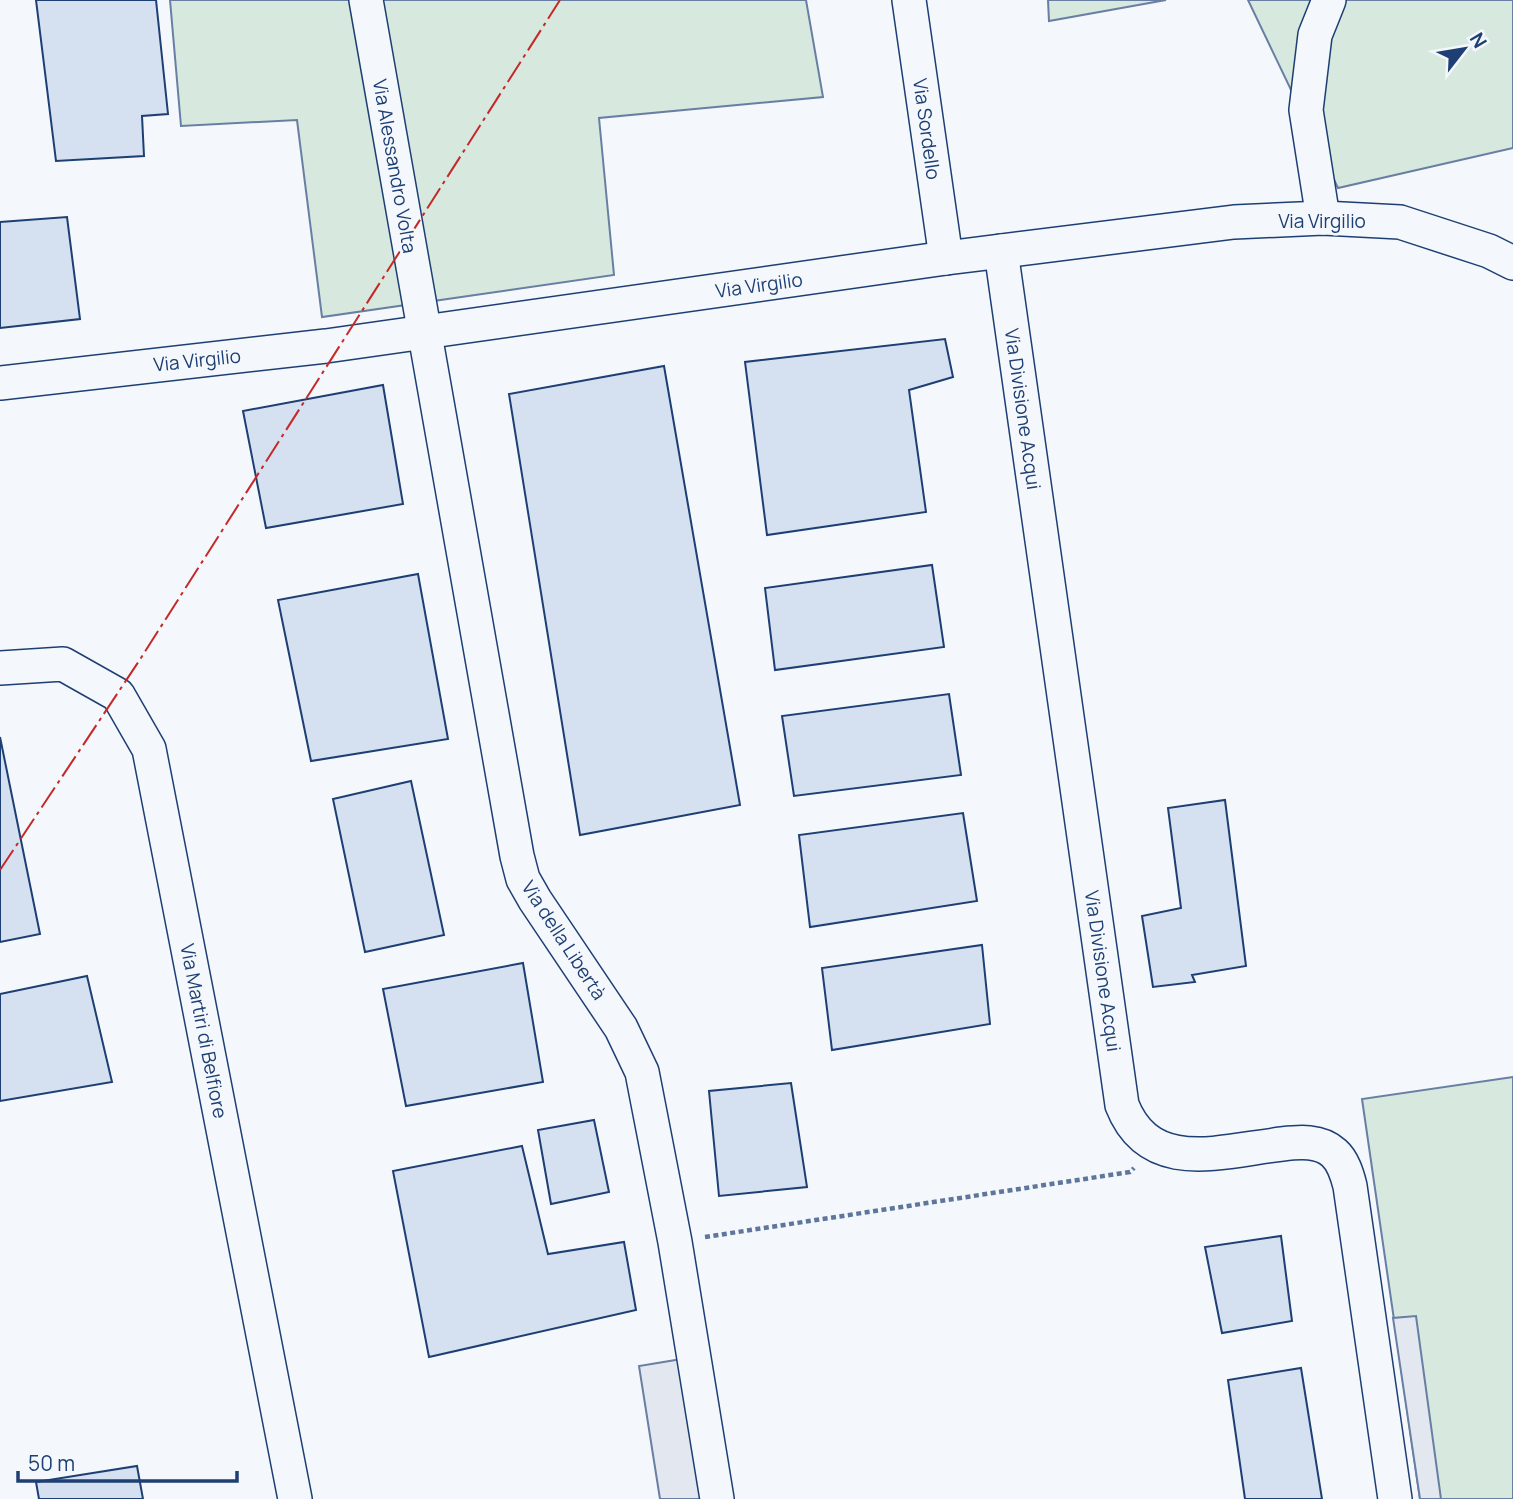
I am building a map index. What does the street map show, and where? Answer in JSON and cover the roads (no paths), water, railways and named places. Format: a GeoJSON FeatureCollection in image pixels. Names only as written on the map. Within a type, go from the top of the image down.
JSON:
{"type":"FeatureCollection","features":[{"type":"Feature","properties":{"kind":"street","name":"Via Alessandro Volta"},"geometry":{"type":"LineString","coordinates":[[366,0],[424,332]]}},
{"type":"Feature","properties":{"kind":"street","name":"Via Sordello"},"geometry":{"type":"LineString","coordinates":[[909,0],[946,258]]}},
{"type":"Feature","properties":{"kind":"street"},"geometry":{"type":"LineString","coordinates":[[1323,218],[1306,110],[1315,35],[1329,0]]}},
{"type":"Feature","properties":{"kind":"street","name":"Via Virgilio"},"geometry":{"type":"LineString","coordinates":[[0,383],[424,332],[946,258],[1234,222],[1323,218],[1400,222],[1489,251],[1513,263]]}},
{"type":"Feature","properties":{"kind":"street","name":"Via Divisione Acqui"},"geometry":{"type":"LineString","coordinates":[[1000,251],[1122,1104],[1128,1121],[1140,1137],[1155,1148],[1194,1154],[1308,1143],[1333,1152],[1345,1168],[1350,1186],[1395,1499]]}},
{"type":"Feature","properties":{"kind":"street","name":"Via della Libertà"},"geometry":{"type":"LineString","coordinates":[[424,332],[517,856],[523,879],[535,900],[621,1028],[642,1072],[675,1242],[717,1499]]}},
{"type":"Feature","properties":{"kind":"street","name":"Via Martiri di Belfiore"},"geometry":{"type":"LineString","coordinates":[[0,668],[63,664],[118,695],[149,749],[295,1499]]}}]}
